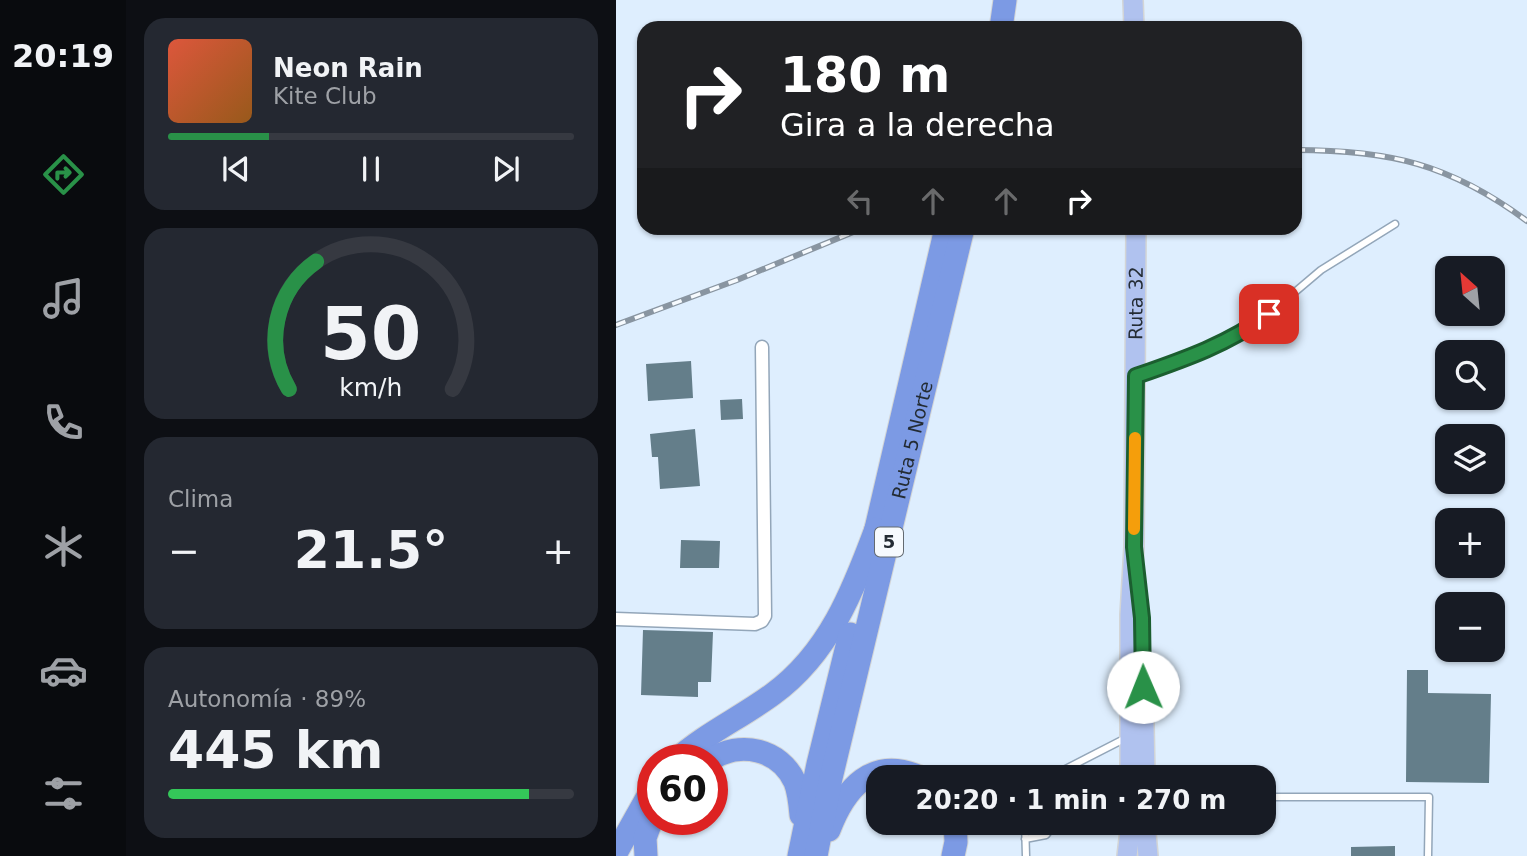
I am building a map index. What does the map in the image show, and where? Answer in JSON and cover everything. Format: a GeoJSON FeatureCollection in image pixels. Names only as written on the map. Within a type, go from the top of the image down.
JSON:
{"type":"FeatureCollection","features":[{"type":"Feature","properties":{"kind":"highway"},"geometry":{"type":"LineString","coordinates":[[986,21],[990,0]]}},
{"type":"Feature","properties":{"kind":"highway"},"geometry":{"type":"LineString","coordinates":[[1002,21],[1005,0]]}},
{"type":"Feature","properties":{"kind":"highway","name":"Ruta 5 Norte"},"geometry":{"type":"LineString","coordinates":[[808,854],[818,764],[944,235]]}},
{"type":"Feature","properties":{"kind":"highway","name":"Ruta 5 Norte"},"geometry":{"type":"LineString","coordinates":[[808,854],[834,764],[961,235]]}},
{"type":"Feature","properties":{"kind":"highway"},"geometry":{"type":"LineString","coordinates":[[699,744],[785,685],[818,650],[849,598],[876,529]]}},
{"type":"Feature","properties":{"kind":"highway"},"geometry":{"type":"LineString","coordinates":[[728,751],[755,750],[771,756],[786,768],[795,782],[800,799],[808,854]]}},
{"type":"Feature","properties":{"kind":"highway"},"geometry":{"type":"LineString","coordinates":[[808,854],[840,805],[860,781],[866,778]]}},
{"type":"Feature","properties":{"kind":"highway"},"geometry":{"type":"LineString","coordinates":[[616,853],[637,816]]}},
{"type":"Feature","properties":{"kind":"highway"},"geometry":{"type":"LineString","coordinates":[[646,835],[646,856]]}},
{"type":"Feature","properties":{"kind":"highway"},"geometry":{"type":"LineString","coordinates":[[953,856],[956,835]]}},
{"type":"Feature","properties":{"kind":"main road"},"geometry":{"type":"LineString","coordinates":[[1133,0],[1134,21]]}},
{"type":"Feature","properties":{"kind":"main road","name":"Ruta 32"},"geometry":{"type":"LineString","coordinates":[[1132,765],[1137,737],[1142,618],[1134,547],[1136,235]]}},
{"type":"Feature","properties":{"kind":"main road","name":"Ruta 32"},"geometry":{"type":"LineString","coordinates":[[1137,737],[1143,765]]}},
{"type":"Feature","properties":{"kind":"main road"},"geometry":{"type":"LineString","coordinates":[[1127,856],[1129,835]]}},
{"type":"Feature","properties":{"kind":"main road"},"geometry":{"type":"LineString","coordinates":[[1146,835],[1148,856]]}},
{"type":"Feature","properties":{"kind":"street"},"geometry":{"type":"LineString","coordinates":[[616,619],[755,624],[762,621],[766,613],[762,346]]}},
{"type":"Feature","properties":{"kind":"lane"},"geometry":{"type":"LineString","coordinates":[[1136,376],[1193,356],[1237,336],[1269,314],[1321,270],[1395,224]]}},
{"type":"Feature","properties":{"kind":"lane"},"geometry":{"type":"LineString","coordinates":[[1077,765],[1116,742],[1137,737]]}},
{"type":"Feature","properties":{"kind":"lane"},"geometry":{"type":"LineString","coordinates":[[1276,797],[1429,797],[1428,856]]}},
{"type":"Feature","properties":{"kind":"lane"},"geometry":{"type":"LineString","coordinates":[[1024,855],[1025,835]]}},
{"type":"Feature","properties":{"kind":"lane"},"geometry":{"type":"LineString","coordinates":[[1025,839],[1046,835]]}},
{"type":"Feature","properties":{"kind":"building"},"geometry":{"type":"Polygon","coordinates":[[[691,361],[693,398],[648,401],[646,364],[691,361]]]}},
{"type":"Feature","properties":{"kind":"building"},"geometry":{"type":"Polygon","coordinates":[[[742,399],[743,419],[721,420],[720,400],[742,399]]]}},
{"type":"Feature","properties":{"kind":"building"},"geometry":{"type":"Polygon","coordinates":[[[695,429],[700,486],[660,489],[658,457],[652,457],[650,434],[695,429]]]}},
{"type":"Feature","properties":{"kind":"building"},"geometry":{"type":"Polygon","coordinates":[[[681,540],[720,541],[719,568],[680,568],[681,540]]]}},
{"type":"Feature","properties":{"kind":"building"},"geometry":{"type":"Polygon","coordinates":[[[643,630],[713,632],[711,682],[698,682],[698,697],[641,695],[643,630]]]}},
{"type":"Feature","properties":{"kind":"building"},"geometry":{"type":"Polygon","coordinates":[[[1407,670],[1428,670],[1428,693],[1491,694],[1489,783],[1406,782],[1407,670]]]}},
{"type":"Feature","properties":{"kind":"building"},"geometry":{"type":"Polygon","coordinates":[[[1395,846],[1395,856],[1351,856],[1351,847],[1395,846]]]}},
{"type":"Feature","properties":{"kind":"railway"},"geometry":{"type":"LineString","coordinates":[[1302,150],[1360,153],[1418,164],[1472,186],[1527,221]]}},
{"type":"Feature","properties":{"kind":"railway"},"geometry":{"type":"LineString","coordinates":[[616,325],[737,280],[846,235]]}},
{"type":"Feature","properties":{"kind":"slow traffic"},"geometry":{"type":"LineString","coordinates":[[1134,529],[1135,438]]}},
{"type":"Feature","properties":{"kind":"route"},"geometry":{"type":"LineString","coordinates":[[1143,687],[1142,618],[1134,547],[1136,376],[1220,344],[1269,314]]}}]}
